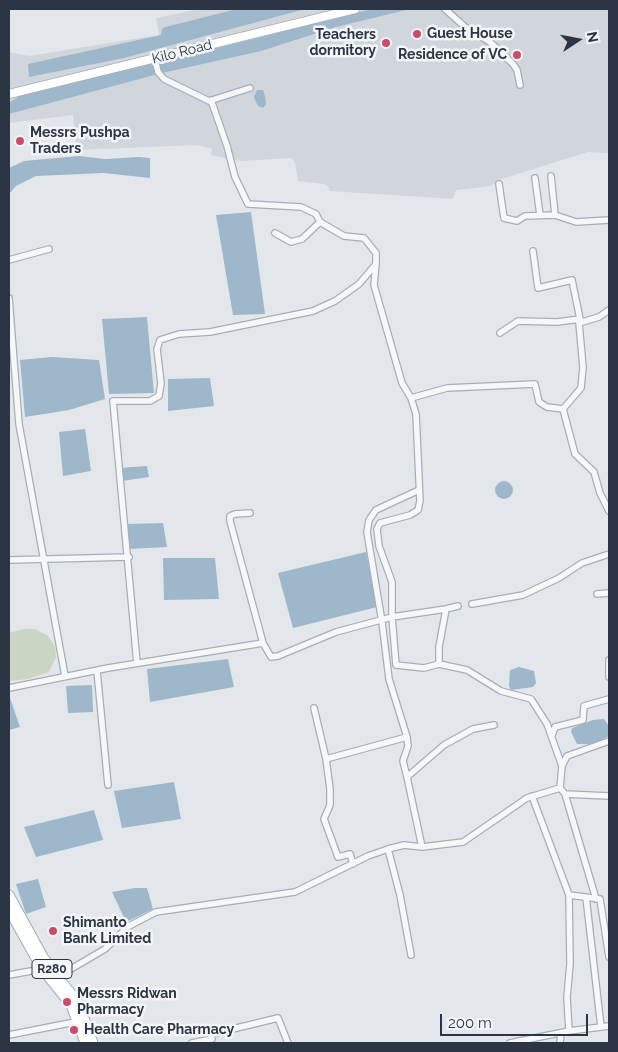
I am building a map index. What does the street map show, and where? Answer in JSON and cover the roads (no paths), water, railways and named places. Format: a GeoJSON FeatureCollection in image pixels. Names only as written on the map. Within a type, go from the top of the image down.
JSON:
{"type":"FeatureCollection","features":[{"type":"Feature","properties":{"kind":"main road","name":"R280"},"geometry":{"type":"LineString","coordinates":[[9,895],[29,935],[43,957],[80,1004],[85,1043]]}},
{"type":"Feature","properties":{"kind":"main road","name":"R280"},"geometry":{"type":"LineString","coordinates":[[9,910],[42,969],[71,1005],[82,1021],[93,1043]]}},
{"type":"Feature","properties":{"kind":"street","name":"Kilo Road"},"geometry":{"type":"LineString","coordinates":[[155,57],[336,9]]}},
{"type":"Feature","properties":{"kind":"street","name":"Kilo Road"},"geometry":{"type":"LineString","coordinates":[[9,93],[355,9]]}},
{"type":"Feature","properties":{"kind":"street"},"geometry":{"type":"LineString","coordinates":[[445,9],[465,27],[485,38],[512,64],[517,70],[520,85]]}},
{"type":"Feature","properties":{"kind":"street"},"geometry":{"type":"LineString","coordinates":[[155,57],[158,72],[164,79],[176,87],[210,100],[250,88]]}},
{"type":"Feature","properties":{"kind":"street"},"geometry":{"type":"LineString","coordinates":[[210,100],[227,146],[235,177],[248,204],[301,208],[316,214],[320,222],[344,236],[364,238],[376,253],[374,285],[402,383],[411,398],[416,414],[418,510],[410,515],[380,523],[378,528],[379,546],[392,582],[392,617],[396,665],[424,668],[439,664],[467,670],[501,691],[531,699],[552,736],[562,766]]}},
{"type":"Feature","properties":{"kind":"street"},"geometry":{"type":"LineString","coordinates":[[551,176],[555,214]]}},
{"type":"Feature","properties":{"kind":"street"},"geometry":{"type":"LineString","coordinates":[[535,178],[540,215]]}},
{"type":"Feature","properties":{"kind":"street"},"geometry":{"type":"LineString","coordinates":[[499,184],[504,218],[517,221],[525,216],[555,214],[576,222],[609,220]]}},
{"type":"Feature","properties":{"kind":"street"},"geometry":{"type":"LineString","coordinates":[[275,233],[291,242],[302,239],[320,222]]}},
{"type":"Feature","properties":{"kind":"street"},"geometry":{"type":"LineString","coordinates":[[9,260],[49,249]]}},
{"type":"Feature","properties":{"kind":"street"},"geometry":{"type":"LineString","coordinates":[[533,250],[538,288],[572,280],[580,321],[583,367],[581,388],[563,410]]}},
{"type":"Feature","properties":{"kind":"street"},"geometry":{"type":"LineString","coordinates":[[137,663],[129,557],[122,510],[114,401],[150,401],[159,396],[162,383],[157,349],[160,340],[179,334],[210,332],[312,311],[335,301],[360,284],[376,264]]}},
{"type":"Feature","properties":{"kind":"street"},"geometry":{"type":"LineString","coordinates":[[9,298],[19,424],[65,676]]}},
{"type":"Feature","properties":{"kind":"street"},"geometry":{"type":"LineString","coordinates":[[500,333],[518,320],[580,321],[599,317],[609,310]]}},
{"type":"Feature","properties":{"kind":"street"},"geometry":{"type":"LineString","coordinates":[[411,398],[448,388],[534,384],[539,402],[547,407],[563,410]]}},
{"type":"Feature","properties":{"kind":"street"},"geometry":{"type":"LineString","coordinates":[[563,410],[575,454],[594,472],[600,494],[609,512]]}},
{"type":"Feature","properties":{"kind":"street"},"geometry":{"type":"LineString","coordinates":[[419,490],[376,510],[369,520],[366,532],[382,622],[391,689],[407,737],[408,746],[403,761],[422,847]]}},
{"type":"Feature","properties":{"kind":"street"},"geometry":{"type":"LineString","coordinates":[[250,513],[235,514],[230,516],[230,521],[263,643],[271,657],[278,656],[318,638],[382,622],[392,617],[458,606]]}},
{"type":"Feature","properties":{"kind":"street"},"geometry":{"type":"LineString","coordinates":[[472,604],[522,595],[559,578],[582,563],[609,554]]}},
{"type":"Feature","properties":{"kind":"street"},"geometry":{"type":"LineString","coordinates":[[9,560],[129,557]]}},
{"type":"Feature","properties":{"kind":"street"},"geometry":{"type":"LineString","coordinates":[[597,594],[609,593]]}},
{"type":"Feature","properties":{"kind":"street"},"geometry":{"type":"LineString","coordinates":[[439,664],[439,647],[446,608]]}},
{"type":"Feature","properties":{"kind":"street"},"geometry":{"type":"LineString","coordinates":[[9,688],[137,663],[263,643]]}},
{"type":"Feature","properties":{"kind":"street"},"geometry":{"type":"LineString","coordinates":[[609,660],[609,677]]}},
{"type":"Feature","properties":{"kind":"street"},"geometry":{"type":"LineString","coordinates":[[97,671],[108,785]]}},
{"type":"Feature","properties":{"kind":"street"},"geometry":{"type":"LineString","coordinates":[[552,736],[555,727],[583,720],[584,706],[609,699]]}},
{"type":"Feature","properties":{"kind":"street"},"geometry":{"type":"LineString","coordinates":[[314,708],[326,759],[330,805],[324,819],[338,857],[350,854],[353,864]]}},
{"type":"Feature","properties":{"kind":"street"},"geometry":{"type":"LineString","coordinates":[[407,777],[444,745],[473,729],[494,725]]}},
{"type":"Feature","properties":{"kind":"street"},"geometry":{"type":"LineString","coordinates":[[326,759],[407,737]]}},
{"type":"Feature","properties":{"kind":"street"},"geometry":{"type":"LineString","coordinates":[[596,899],[565,794],[560,788],[562,766],[567,756],[609,741]]}},
{"type":"Feature","properties":{"kind":"street"},"geometry":{"type":"LineString","coordinates":[[59,976],[105,949],[129,926],[156,912],[227,904],[296,892],[388,849],[404,845],[422,847],[463,842],[532,796],[560,788]]}},
{"type":"Feature","properties":{"kind":"street"},"geometry":{"type":"LineString","coordinates":[[565,794],[609,796]]}},
{"type":"Feature","properties":{"kind":"street"},"geometry":{"type":"LineString","coordinates":[[532,796],[569,895],[570,964],[567,997],[569,1031]]}},
{"type":"Feature","properties":{"kind":"street"},"geometry":{"type":"LineString","coordinates":[[388,849],[400,895],[411,954]]}},
{"type":"Feature","properties":{"kind":"street"},"geometry":{"type":"LineString","coordinates":[[569,895],[600,899],[609,957]]}},
{"type":"Feature","properties":{"kind":"street"},"geometry":{"type":"LineString","coordinates":[[586,898],[601,1027]]}},
{"type":"Feature","properties":{"kind":"street"},"geometry":{"type":"LineString","coordinates":[[9,975],[42,969]]}},
{"type":"Feature","properties":{"kind":"street"},"geometry":{"type":"LineString","coordinates":[[192,1043],[212,1039],[212,1034],[278,1018],[288,1043]]}},
{"type":"Feature","properties":{"kind":"street"},"geometry":{"type":"LineString","coordinates":[[9,1035],[82,1021]]}},
{"type":"Feature","properties":{"kind":"street"},"geometry":{"type":"LineString","coordinates":[[510,1043],[569,1031],[609,1026]]}},
{"type":"Feature","properties":{"kind":"street"},"geometry":{"type":"LineString","coordinates":[[560,1043],[561,1033]]}},
{"type":"Feature","properties":{"kind":"water"},"geometry":{"type":"Polygon","coordinates":[[[237,9],[305,9],[124,58],[29,77],[28,64],[161,35],[162,29],[165,27],[237,9]]]}},
{"type":"Feature","properties":{"kind":"water"},"geometry":{"type":"Polygon","coordinates":[[[372,9],[410,9],[336,27],[261,51],[162,73],[9,114],[9,103],[21,95],[372,9]]]}},
{"type":"Feature","properties":{"kind":"water"},"geometry":{"type":"Polygon","coordinates":[[[257,90],[263,90],[265,96],[266,104],[263,108],[258,106],[255,100],[254,96],[257,90]]]}},
{"type":"Feature","properties":{"kind":"water"},"geometry":{"type":"Polygon","coordinates":[[[79,156],[105,159],[150,158],[150,178],[104,173],[36,176],[16,186],[10,193],[9,204],[9,168],[24,161],[79,156]]]}},
{"type":"Feature","properties":{"kind":"water"},"geometry":{"type":"Polygon","coordinates":[[[251,212],[265,314],[233,315],[216,215],[251,212]]]}},
{"type":"Feature","properties":{"kind":"water"},"geometry":{"type":"Polygon","coordinates":[[[147,317],[154,393],[109,394],[102,319],[147,317]]]}},
{"type":"Feature","properties":{"kind":"water"},"geometry":{"type":"Polygon","coordinates":[[[52,357],[99,360],[105,399],[69,410],[25,417],[20,360],[52,357]]]}},
{"type":"Feature","properties":{"kind":"water"},"geometry":{"type":"Polygon","coordinates":[[[210,378],[214,406],[168,411],[168,379],[210,378]]]}},
{"type":"Feature","properties":{"kind":"water"},"geometry":{"type":"Polygon","coordinates":[[[85,429],[91,471],[63,476],[59,432],[85,429]]]}},
{"type":"Feature","properties":{"kind":"water"},"geometry":{"type":"Polygon","coordinates":[[[147,466],[149,477],[122,481],[120,468],[147,466]]]}},
{"type":"Feature","properties":{"kind":"water"},"geometry":{"type":"Polygon","coordinates":[[[500,481],[508,481],[513,486],[511,497],[500,499],[495,494],[495,486],[500,481]]]}},
{"type":"Feature","properties":{"kind":"water"},"geometry":{"type":"Polygon","coordinates":[[[163,523],[167,547],[129,549],[127,524],[163,523]]]}},
{"type":"Feature","properties":{"kind":"water"},"geometry":{"type":"Polygon","coordinates":[[[366,552],[377,607],[293,628],[278,573],[366,552]]]}},
{"type":"Feature","properties":{"kind":"water"},"geometry":{"type":"Polygon","coordinates":[[[163,558],[215,558],[219,599],[164,600],[163,558]]]}},
{"type":"Feature","properties":{"kind":"water"},"geometry":{"type":"Polygon","coordinates":[[[228,659],[234,687],[150,702],[147,669],[228,659]]]}},
{"type":"Feature","properties":{"kind":"water"},"geometry":{"type":"Polygon","coordinates":[[[519,667],[534,671],[536,683],[533,687],[511,690],[509,686],[510,670],[519,667]]]}},
{"type":"Feature","properties":{"kind":"water"},"geometry":{"type":"Polygon","coordinates":[[[92,685],[93,712],[68,713],[66,686],[92,685]]]}},
{"type":"Feature","properties":{"kind":"water"},"geometry":{"type":"Polygon","coordinates":[[[9,695],[20,727],[9,730],[9,695]]]}},
{"type":"Feature","properties":{"kind":"water"},"geometry":{"type":"Polygon","coordinates":[[[604,719],[609,726],[609,736],[593,744],[577,744],[571,732],[572,728],[593,720],[604,719]]]}},
{"type":"Feature","properties":{"kind":"water"},"geometry":{"type":"Polygon","coordinates":[[[174,782],[181,819],[122,828],[114,791],[174,782]]]}},
{"type":"Feature","properties":{"kind":"water"},"geometry":{"type":"Polygon","coordinates":[[[94,810],[103,840],[36,857],[24,827],[94,810]]]}},
{"type":"Feature","properties":{"kind":"water"},"geometry":{"type":"Polygon","coordinates":[[[38,879],[46,907],[26,914],[16,884],[38,879]]]}},
{"type":"Feature","properties":{"kind":"water"},"geometry":{"type":"Polygon","coordinates":[[[147,888],[153,909],[126,922],[112,892],[147,888]]]}},
{"type":"Feature","properties":{"kind":"place","name":"Guest House"},"geometry":{"type":"Point","coordinates":[417,34]}},
{"type":"Feature","properties":{"kind":"place","name":"Teachers dormitory"},"geometry":{"type":"Point","coordinates":[386,43]}},
{"type":"Feature","properties":{"kind":"place","name":"Residence of VC"},"geometry":{"type":"Point","coordinates":[517,55]}},
{"type":"Feature","properties":{"kind":"place","name":"Messrs Pushpa Traders"},"geometry":{"type":"Point","coordinates":[20,141]}},
{"type":"Feature","properties":{"kind":"place","name":"Shimanto Bank Limited"},"geometry":{"type":"Point","coordinates":[53,931]}},
{"type":"Feature","properties":{"kind":"place","name":"Messrs Ridwan Pharmacy"},"geometry":{"type":"Point","coordinates":[67,1002]}},
{"type":"Feature","properties":{"kind":"place","name":"Health Care Pharmacy"},"geometry":{"type":"Point","coordinates":[74,1030]}}]}
